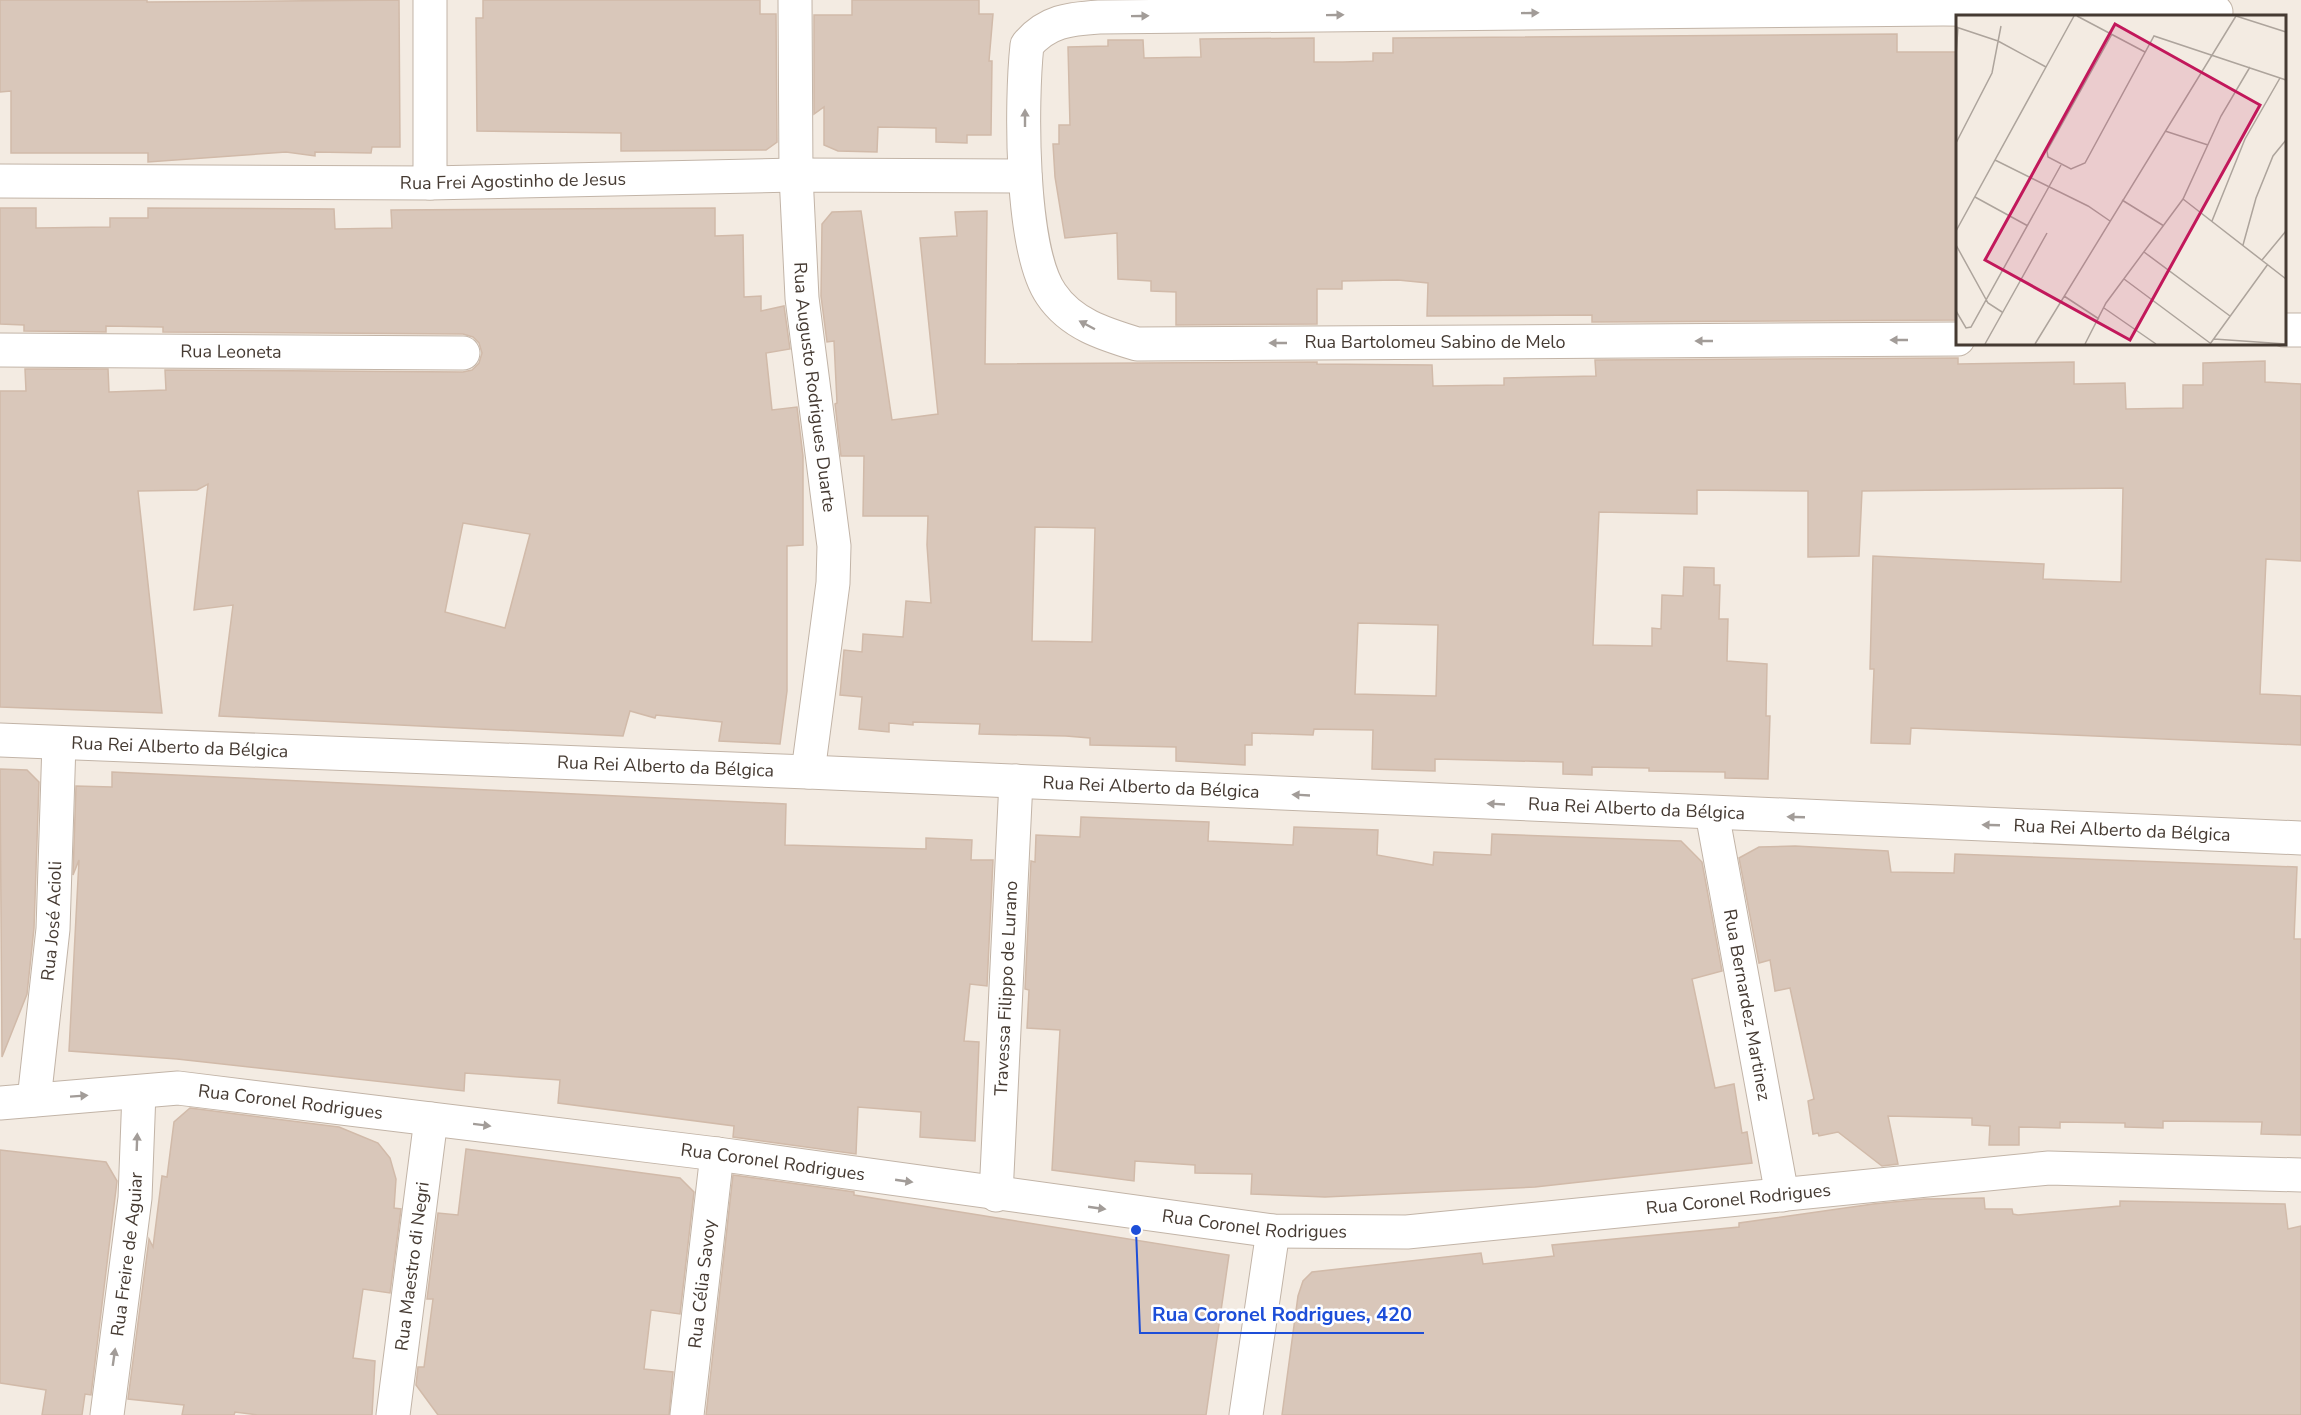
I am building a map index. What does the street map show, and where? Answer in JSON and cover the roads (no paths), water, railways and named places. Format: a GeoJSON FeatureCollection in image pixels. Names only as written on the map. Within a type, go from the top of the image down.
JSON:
{"type":"FeatureCollection","features":[{"type":"Feature","properties":{"kind":"street"},"geometry":{"type":"LineString","coordinates":[[430,0],[430,183]]}},
{"type":"Feature","properties":{"kind":"street","name":"Rua Augusto Rodrigues Duarte"},"geometry":{"type":"LineString","coordinates":[[795,0],[796,175],[802,298],[834,546],[833,583],[808,772]]}},
{"type":"Feature","properties":{"kind":"street","name":"Rua Bartolomeu Sabino de Melo"},"geometry":{"type":"LineString","coordinates":[[1956,339],[1137,344],[1102,334],[1073,318],[1051,294],[1036,263],[1025,176],[1027,45],[1038,32],[1053,23],[1071,19],[1943,9],[2216,10]]}},
{"type":"Feature","properties":{"kind":"street","name":"Rua Frei Agostinho de Jesus"},"geometry":{"type":"LineString","coordinates":[[0,181],[430,183],[796,175],[1025,176]]}},
{"type":"Feature","properties":{"kind":"street","name":"Rua Leoneta"},"geometry":{"type":"LineString","coordinates":[[0,350],[463,353]]}},
{"type":"Feature","properties":{"kind":"street","name":"Rua Rei Alberto da Bélgica"},"geometry":{"type":"LineString","coordinates":[[0,740],[808,772],[2301,838]]}},
{"type":"Feature","properties":{"kind":"street","name":"Rua José Acioli"},"geometry":{"type":"LineString","coordinates":[[34,1100],[53,929],[59,742]]}},
{"type":"Feature","properties":{"kind":"street","name":"Travessa Filippo de Lurano"},"geometry":{"type":"LineString","coordinates":[[996,1195],[1016,781]]}},
{"type":"Feature","properties":{"kind":"street","name":"Rua Bernardez Martinez"},"geometry":{"type":"LineString","coordinates":[[1712,813],[1782,1195]]}},
{"type":"Feature","properties":{"kind":"street","name":"Rua Coronel Rodrigues"},"geometry":{"type":"LineString","coordinates":[[0,1102],[178,1088],[717,1154],[996,1195],[1273,1232],[1407,1232],[2049,1168],[2301,1175]]}},
{"type":"Feature","properties":{"kind":"street","name":"Rua Freire de Aguiar"},"geometry":{"type":"LineString","coordinates":[[107,1415],[135,1198],[139,1092]]}},
{"type":"Feature","properties":{"kind":"street","name":"Rua Maestro di Negri"},"geometry":{"type":"LineString","coordinates":[[393,1415],[431,1119]]}},
{"type":"Feature","properties":{"kind":"street","name":"Rua Célia Savoy"},"geometry":{"type":"LineString","coordinates":[[687,1415],[717,1154]]}},
{"type":"Feature","properties":{"kind":"street"},"geometry":{"type":"LineString","coordinates":[[1246,1415],[1273,1232]]}},
{"type":"Feature","properties":{"kind":"place","name":"Rua Coronel Rodrigues, 420"},"geometry":{"type":"Point","coordinates":[1136,1230]}}]}
